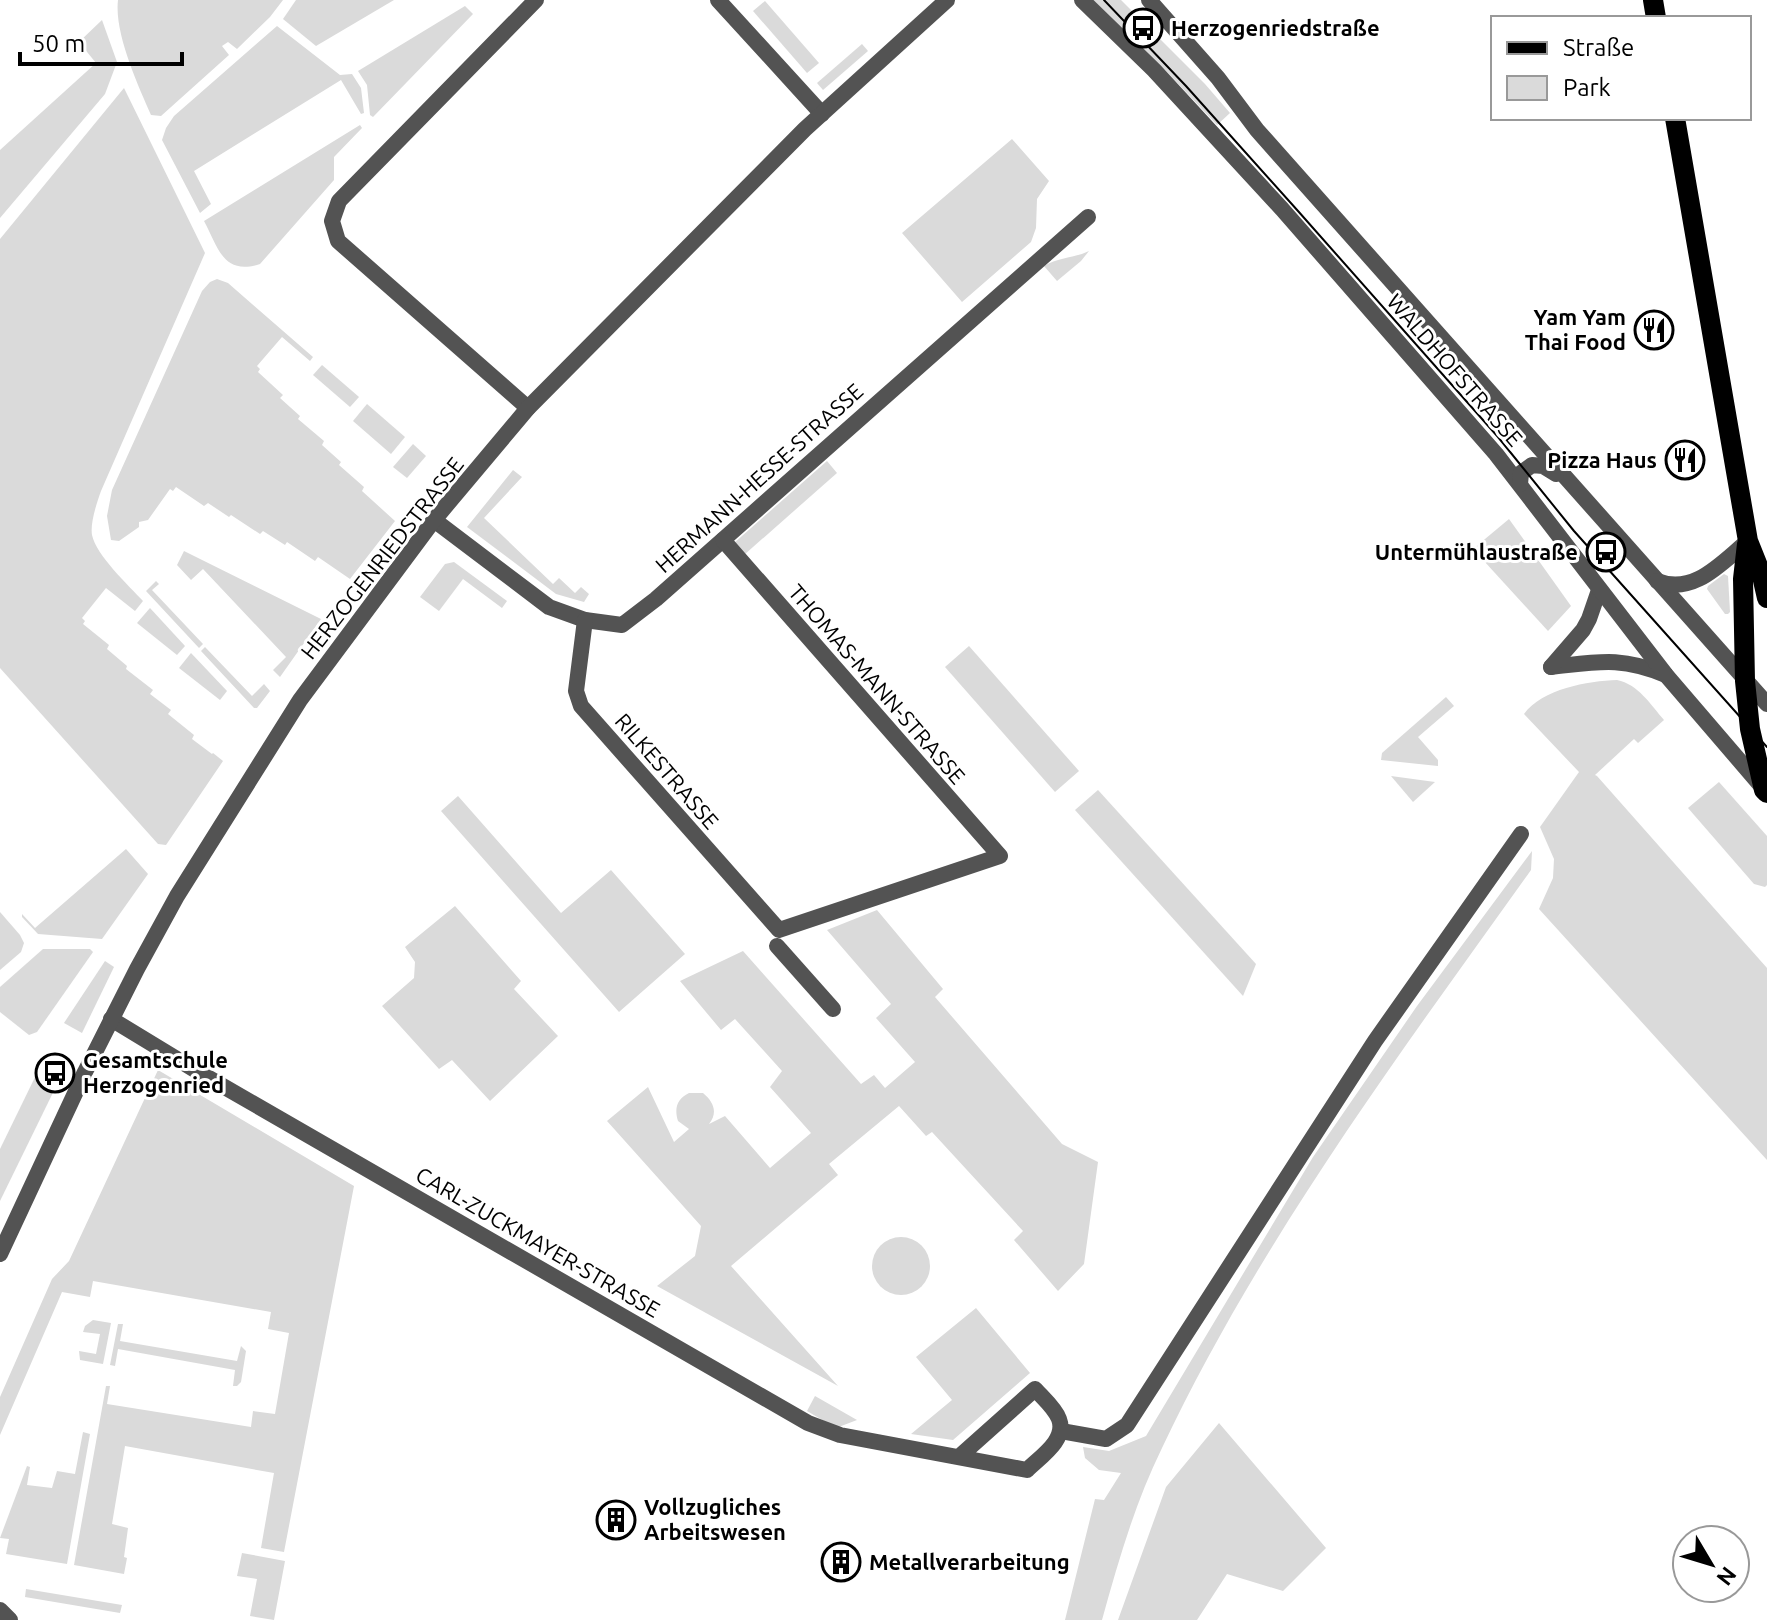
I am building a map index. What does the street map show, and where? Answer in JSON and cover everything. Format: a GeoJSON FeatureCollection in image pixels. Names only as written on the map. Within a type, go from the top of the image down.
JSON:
{"type":"FeatureCollection","features":[{"type":"Feature","properties":{"kind":"main road"},"geometry":{"type":"LineString","coordinates":[[1675,120],[1748,541],[1767,598]]}},
{"type":"Feature","properties":{"kind":"main road"},"geometry":{"type":"LineString","coordinates":[[1748,541],[1743,579],[1745,681],[1750,729],[1766,791]]}},
{"type":"Feature","properties":{"kind":"street"},"geometry":{"type":"LineString","coordinates":[[528,408],[338,241],[332,221],[339,201],[536,0]]}},
{"type":"Feature","properties":{"kind":"street"},"geometry":{"type":"LineString","coordinates":[[718,0],[822,114]]}},
{"type":"Feature","properties":{"kind":"street","name":"HERZOGENRIEDSTRASSE"},"geometry":{"type":"LineString","coordinates":[[0,1254],[111,1019],[177,896],[278,734],[434,520],[528,408],[822,114],[947,0]]}},
{"type":"Feature","properties":{"kind":"street","name":"WALDHOFSTRASSE"},"geometry":{"type":"LineString","coordinates":[[1082,0],[1154,70],[1282,209],[1496,454],[1666,675],[1766,791]]}},
{"type":"Feature","properties":{"kind":"street","name":"WALDHOFSTRASSE"},"geometry":{"type":"LineString","coordinates":[[1149,0],[1218,78],[1268,142],[1767,704]]}},
{"type":"Feature","properties":{"kind":"street","name":"HERMANN-HESSE-STRASSE"},"geometry":{"type":"LineString","coordinates":[[434,520],[549,607],[585,620],[622,625],[656,599],[1088,217]]}},
{"type":"Feature","properties":{"kind":"street"},"geometry":{"type":"LineString","coordinates":[[1520,484],[1521,473],[1534,465],[1543,466],[1571,483]]}},
{"type":"Feature","properties":{"kind":"street","name":"THOMAS-MANN-STRASSE"},"geometry":{"type":"LineString","coordinates":[[723,540],[1000,856],[778,938]]}},
{"type":"Feature","properties":{"kind":"street"},"geometry":{"type":"LineString","coordinates":[[1657,581],[1680,586],[1696,581],[1748,541]]}},
{"type":"Feature","properties":{"kind":"street"},"geometry":{"type":"LineString","coordinates":[[1599,590],[1583,630],[1551,667],[1606,661],[1643,666],[1666,675]]}},
{"type":"Feature","properties":{"kind":"street","name":"RILKESTRASSE"},"geometry":{"type":"LineString","coordinates":[[585,620],[576,691],[581,706],[778,938],[833,1009]]}},
{"type":"Feature","properties":{"kind":"street"},"geometry":{"type":"LineString","coordinates":[[960,1456],[1035,1389],[1059,1417],[1061,1431],[1106,1439],[1127,1425],[1368,1052],[1521,834]]}},
{"type":"Feature","properties":{"kind":"street","name":"CARL-ZUCKMAYER-STRASSE"},"geometry":{"type":"LineString","coordinates":[[111,1019],[808,1423],[840,1435],[1027,1470],[1056,1441],[1061,1431]]}},
{"type":"Feature","properties":{"kind":"street"},"geometry":{"type":"LineString","coordinates":[[0,1610],[10,1620]]}},
{"type":"Feature","properties":{"kind":"green space"},"geometry":{"type":"Polygon","coordinates":[[[118,0],[283,0],[237,49],[228,42],[222,46],[229,55],[161,116],[151,115],[134,74],[123,43],[118,0]]]}},
{"type":"Feature","properties":{"kind":"green space"},"geometry":{"type":"Polygon","coordinates":[[[296,0],[394,0],[316,46],[283,19],[296,0]]]}},
{"type":"Feature","properties":{"kind":"green space"},"geometry":{"type":"Polygon","coordinates":[[[1091,0],[1121,0],[1230,113],[1217,125],[1168,73],[1091,0]]]}},
{"type":"Feature","properties":{"kind":"green space"},"geometry":{"type":"Polygon","coordinates":[[[765,1],[819,63],[807,73],[753,11],[765,1]]]}},
{"type":"Feature","properties":{"kind":"green space"},"geometry":{"type":"Polygon","coordinates":[[[465,6],[473,14],[373,117],[370,115],[367,85],[358,71],[465,6]]]}},
{"type":"Feature","properties":{"kind":"green space"},"geometry":{"type":"Polygon","coordinates":[[[102,20],[117,62],[105,94],[0,218],[0,150],[96,63],[79,42],[102,20]]]}},
{"type":"Feature","properties":{"kind":"green space"},"geometry":{"type":"Polygon","coordinates":[[[277,26],[340,75],[352,74],[361,88],[364,113],[361,114],[341,80],[194,171],[211,204],[200,213],[162,140],[166,128],[174,116],[277,26]]]}},
{"type":"Feature","properties":{"kind":"green space"},"geometry":{"type":"Polygon","coordinates":[[[862,44],[868,51],[823,90],[817,83],[862,44]]]}},
{"type":"Feature","properties":{"kind":"green space"},"geometry":{"type":"Polygon","coordinates":[[[124,88],[205,253],[101,491],[93,519],[92,535],[100,552],[143,601],[135,611],[106,588],[82,618],[85,621],[83,624],[109,645],[107,649],[127,666],[126,669],[153,690],[150,694],[171,710],[168,714],[194,735],[192,739],[223,761],[166,845],[158,844],[0,668],[0,239],[124,88]]]}},
{"type":"Feature","properties":{"kind":"green space"},"geometry":{"type":"Polygon","coordinates":[[[360,125],[362,128],[334,157],[334,180],[260,264],[238,266],[223,257],[204,221],[360,125]]]}},
{"type":"Feature","properties":{"kind":"green space"},"geometry":{"type":"Polygon","coordinates":[[[1012,139],[1049,181],[1037,199],[1036,228],[1031,242],[962,302],[902,233],[1012,139]]]}},
{"type":"Feature","properties":{"kind":"green space"},"geometry":{"type":"Polygon","coordinates":[[[1089,251],[1057,281],[1044,266],[1055,261],[1089,251]]]}},
{"type":"Feature","properties":{"kind":"green space"},"geometry":{"type":"Polygon","coordinates":[[[217,279],[228,283],[313,357],[310,361],[282,337],[257,366],[260,369],[258,372],[283,395],[280,398],[300,416],[298,419],[324,441],[322,445],[341,462],[339,465],[364,487],[362,491],[395,521],[350,579],[318,557],[315,561],[287,542],[285,545],[263,531],[260,534],[208,503],[204,506],[176,487],[173,491],[170,489],[148,520],[139,522],[139,527],[119,541],[111,540],[107,516],[112,490],[202,291],[217,279]]]}},
{"type":"Feature","properties":{"kind":"green space"},"geometry":{"type":"Polygon","coordinates":[[[322,365],[359,397],[350,407],[313,375],[322,365]]]}},
{"type":"Feature","properties":{"kind":"green space"},"geometry":{"type":"Polygon","coordinates":[[[367,404],[405,437],[391,454],[353,421],[367,404]]]}},
{"type":"Feature","properties":{"kind":"green space"},"geometry":{"type":"Polygon","coordinates":[[[413,444],[426,456],[407,478],[393,467],[413,444]]]}},
{"type":"Feature","properties":{"kind":"green space"},"geometry":{"type":"Polygon","coordinates":[[[827,461],[837,473],[744,555],[734,543],[827,461]]]}},
{"type":"Feature","properties":{"kind":"green space"},"geometry":{"type":"Polygon","coordinates":[[[513,470],[522,477],[484,518],[553,584],[559,578],[575,593],[581,587],[589,594],[584,602],[556,594],[467,527],[513,470]]]}},
{"type":"Feature","properties":{"kind":"green space"},"geometry":{"type":"Polygon","coordinates":[[[1509,519],[1571,606],[1548,631],[1473,549],[1509,519]]]}},
{"type":"Feature","properties":{"kind":"green space"},"geometry":{"type":"Polygon","coordinates":[[[184,551],[321,619],[280,677],[273,670],[286,657],[203,569],[191,580],[177,565],[184,551]]]}},
{"type":"Feature","properties":{"kind":"green space"},"geometry":{"type":"Polygon","coordinates":[[[454,562],[507,601],[502,608],[463,579],[439,611],[420,597],[445,564],[454,562]]]}},
{"type":"Feature","properties":{"kind":"green space"},"geometry":{"type":"Polygon","coordinates":[[[1724,574],[1728,576],[1728,614],[1707,589],[1724,574]]]}},
{"type":"Feature","properties":{"kind":"green space"},"geometry":{"type":"Polygon","coordinates":[[[156,581],[159,584],[152,590],[203,644],[199,648],[146,591],[156,581]]]}},
{"type":"Feature","properties":{"kind":"green space"},"geometry":{"type":"Polygon","coordinates":[[[150,608],[185,646],[177,655],[137,623],[150,608]]]}},
{"type":"Feature","properties":{"kind":"green space"},"geometry":{"type":"Polygon","coordinates":[[[969,646],[1079,771],[1055,792],[945,667],[969,646]]]}},
{"type":"Feature","properties":{"kind":"green space"},"geometry":{"type":"Polygon","coordinates":[[[205,647],[252,696],[264,684],[270,691],[257,708],[201,651],[205,647]]]}},
{"type":"Feature","properties":{"kind":"green space"},"geometry":{"type":"Polygon","coordinates":[[[191,653],[227,691],[220,700],[179,668],[191,653]]]}},
{"type":"Feature","properties":{"kind":"green space"},"geometry":{"type":"Polygon","coordinates":[[[1617,680],[1638,690],[1664,720],[1638,743],[1634,739],[1595,775],[1767,968],[1767,1160],[1539,909],[1553,878],[1554,859],[1540,827],[1579,772],[1524,714],[1542,698],[1566,688],[1617,680]]]}},
{"type":"Feature","properties":{"kind":"green space"},"geometry":{"type":"Polygon","coordinates":[[[1446,697],[1454,706],[1418,737],[1438,760],[1438,766],[1381,760],[1382,753],[1446,697]]]}},
{"type":"Feature","properties":{"kind":"green space"},"geometry":{"type":"Polygon","coordinates":[[[1391,776],[1435,782],[1413,802],[1391,776]]]}},
{"type":"Feature","properties":{"kind":"green space"},"geometry":{"type":"Polygon","coordinates":[[[1719,782],[1767,836],[1765,887],[1754,884],[1688,808],[1719,782]]]}},
{"type":"Feature","properties":{"kind":"green space"},"geometry":{"type":"Polygon","coordinates":[[[1098,790],[1256,964],[1243,996],[1075,810],[1098,790]]]}},
{"type":"Feature","properties":{"kind":"green space"},"geometry":{"type":"Polygon","coordinates":[[[458,796],[561,913],[611,870],[685,954],[619,1012],[441,811],[458,796]]]}},
{"type":"Feature","properties":{"kind":"green space"},"geometry":{"type":"Polygon","coordinates":[[[126,849],[148,874],[102,939],[38,934],[22,917],[22,914],[35,928],[126,849]]]}},
{"type":"Feature","properties":{"kind":"green space"},"geometry":{"type":"Polygon","coordinates":[[[1532,851],[1531,870],[1333,1151],[1242,1297],[1152,1469],[1128,1533],[1102,1620],[1065,1620],[1095,1499],[1104,1500],[1121,1473],[1099,1470],[1085,1458],[1083,1447],[1109,1451],[1146,1436],[1313,1157],[1417,1006],[1532,851]]]}},
{"type":"Feature","properties":{"kind":"green space"},"geometry":{"type":"Polygon","coordinates":[[[455,906],[521,981],[514,989],[558,1036],[490,1101],[452,1060],[439,1069],[382,1006],[414,978],[415,962],[405,947],[455,906]]]}},
{"type":"Feature","properties":{"kind":"green space"},"geometry":{"type":"Polygon","coordinates":[[[877,910],[943,989],[935,997],[1062,1144],[1098,1162],[1084,1264],[1058,1291],[1014,1240],[1023,1231],[932,1132],[926,1136],[899,1106],[829,1164],[838,1175],[731,1266],[838,1386],[657,1286],[695,1256],[701,1226],[607,1121],[648,1087],[674,1142],[689,1129],[678,1121],[676,1112],[679,1101],[689,1093],[703,1093],[714,1108],[709,1124],[725,1116],[770,1168],[811,1133],[770,1087],[782,1071],[735,1019],[721,1030],[680,981],[743,951],[861,1084],[874,1075],[885,1088],[915,1062],[876,1018],[891,1004],[827,930],[877,910]]]}},
{"type":"Feature","properties":{"kind":"green space"},"geometry":{"type":"Polygon","coordinates":[[[0,912],[24,943],[21,952],[0,970],[0,912]]]}},
{"type":"Feature","properties":{"kind":"green space"},"geometry":{"type":"Polygon","coordinates":[[[43,949],[90,949],[93,952],[37,1032],[29,1035],[0,1012],[0,987],[43,949]]]}},
{"type":"Feature","properties":{"kind":"green space"},"geometry":{"type":"Polygon","coordinates":[[[105,961],[114,967],[82,1033],[64,1023],[105,961]]]}},
{"type":"Feature","properties":{"kind":"green space"},"geometry":{"type":"Polygon","coordinates":[[[66,1066],[0,1201],[0,1149],[38,1071],[66,1066]]]}},
{"type":"Feature","properties":{"kind":"green space"},"geometry":{"type":"Polygon","coordinates":[[[158,1070],[354,1186],[284,1552],[261,1548],[274,1473],[125,1446],[112,1524],[128,1528],[124,1574],[74,1565],[106,1386],[110,1386],[107,1404],[251,1427],[253,1411],[275,1414],[289,1333],[268,1329],[271,1312],[93,1281],[90,1297],[62,1292],[0,1435],[0,1397],[52,1279],[69,1261],[158,1070]]]}},
{"type":"Feature","properties":{"kind":"green space"},"geometry":{"type":"Polygon","coordinates":[[[901,1237],[922,1245],[930,1266],[922,1287],[901,1295],[880,1287],[872,1266],[880,1245],[901,1237]]]}},
{"type":"Feature","properties":{"kind":"green space"},"geometry":{"type":"Polygon","coordinates":[[[976,1308],[1030,1373],[953,1440],[911,1434],[952,1400],[916,1357],[976,1308]]]}},
{"type":"Feature","properties":{"kind":"green space"},"geometry":{"type":"Polygon","coordinates":[[[93,1320],[111,1323],[103,1364],[80,1360],[79,1351],[96,1354],[100,1334],[83,1332],[93,1320]]]}},
{"type":"Feature","properties":{"kind":"green space"},"geometry":{"type":"Polygon","coordinates":[[[118,1324],[123,1324],[120,1341],[237,1361],[241,1346],[246,1351],[241,1382],[233,1386],[235,1370],[118,1349],[115,1366],[110,1365],[118,1324]]]}},
{"type":"Feature","properties":{"kind":"green space"},"geometry":{"type":"Polygon","coordinates":[[[815,1396],[857,1420],[836,1428],[807,1411],[815,1396]]]}},
{"type":"Feature","properties":{"kind":"green space"},"geometry":{"type":"Polygon","coordinates":[[[1219,1423],[1326,1548],[1283,1591],[1227,1574],[1197,1620],[1118,1620],[1166,1487],[1219,1423]]]}},
{"type":"Feature","properties":{"kind":"green space"},"geometry":{"type":"Polygon","coordinates":[[[83,1432],[90,1434],[67,1564],[6,1554],[9,1539],[0,1538],[27,1466],[30,1467],[27,1485],[52,1488],[57,1471],[75,1474],[83,1432]]]}},
{"type":"Feature","properties":{"kind":"green space"},"geometry":{"type":"Polygon","coordinates":[[[242,1553],[285,1561],[274,1620],[250,1616],[257,1579],[237,1576],[242,1553]]]}},
{"type":"Feature","properties":{"kind":"green space"},"geometry":{"type":"Polygon","coordinates":[[[26,1589],[122,1605],[120,1613],[25,1597],[26,1589]]]}},
{"type":"Feature","properties":{"kind":"tram line"},"geometry":{"type":"LineString","coordinates":[[1104,0],[1298,211],[1498,437],[1574,531],[1767,747]]}},
{"type":"Feature","properties":{"kind":"place","name":"Herzogenriedstraße"},"geometry":{"type":"Point","coordinates":[1143,28]}},
{"type":"Feature","properties":{"kind":"place","name":"Yam Yam Thai Food"},"geometry":{"type":"Point","coordinates":[1654,330]}},
{"type":"Feature","properties":{"kind":"place","name":"Pizza Haus"},"geometry":{"type":"Point","coordinates":[1685,460]}},
{"type":"Feature","properties":{"kind":"place","name":"Untermühlaustraße"},"geometry":{"type":"Point","coordinates":[1606,552]}},
{"type":"Feature","properties":{"kind":"place","name":"Gesamtschule Herzogenried"},"geometry":{"type":"Point","coordinates":[55,1073]}},
{"type":"Feature","properties":{"kind":"place","name":"Vollzugliches Arbeitswesen"},"geometry":{"type":"Point","coordinates":[616,1520]}},
{"type":"Feature","properties":{"kind":"place","name":"Metallverarbeitung"},"geometry":{"type":"Point","coordinates":[841,1562]}}]}
